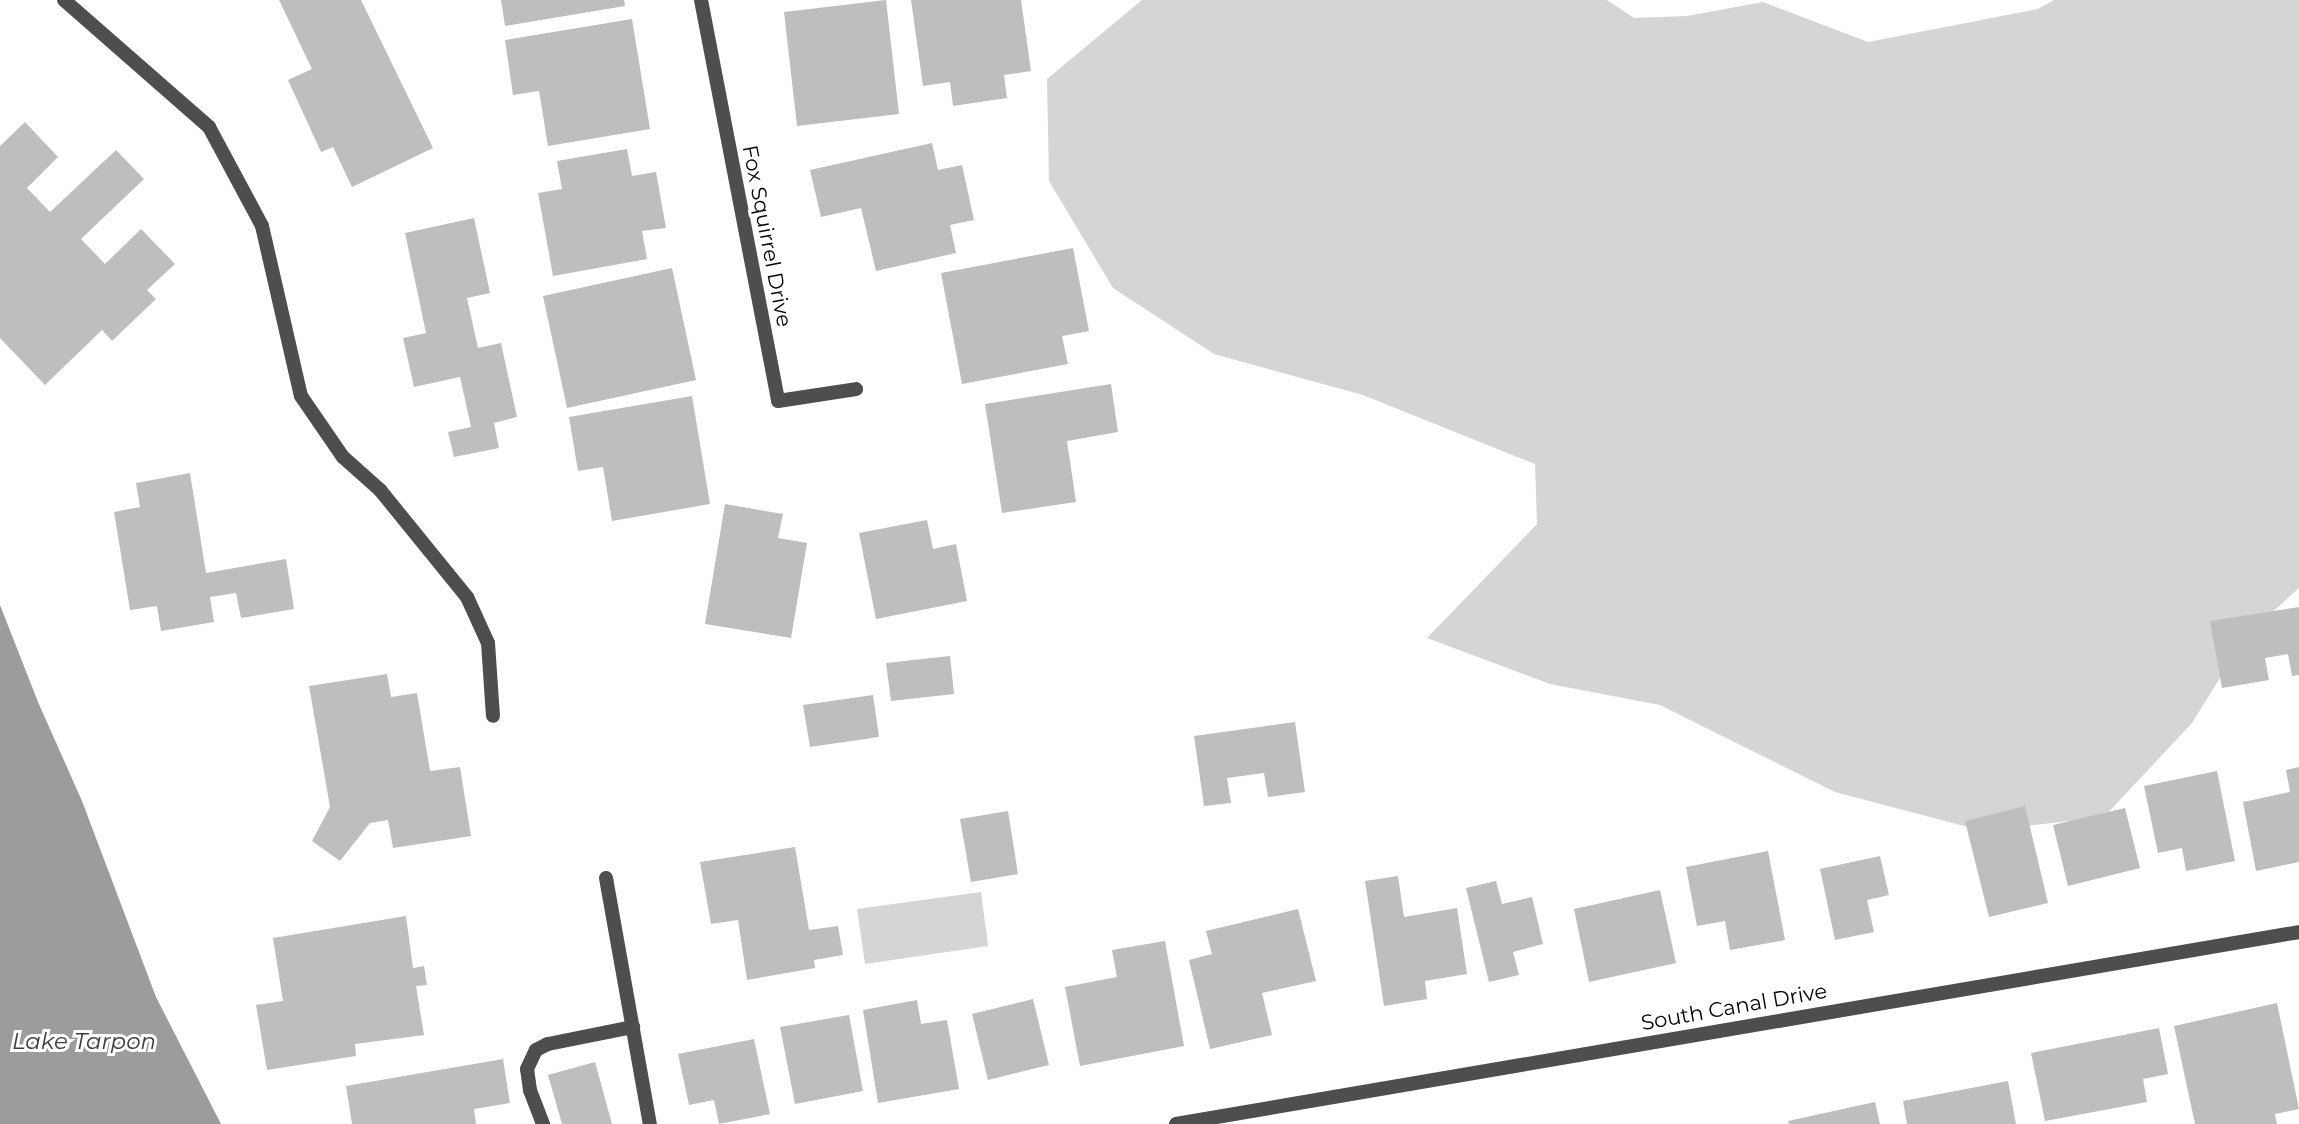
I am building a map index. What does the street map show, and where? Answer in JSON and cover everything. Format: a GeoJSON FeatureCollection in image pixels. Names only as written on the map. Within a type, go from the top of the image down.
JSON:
{"type":"FeatureCollection","features":[{"type":"Feature","properties":{"kind":"street"},"geometry":{"type":"LineString","coordinates":[[64,0],[209,127],[262,226],[300,396],[343,457],[380,490],[467,597],[488,643],[493,716]]}},
{"type":"Feature","properties":{"kind":"street","name":"Fox Squirrel Drive"},"geometry":{"type":"LineString","coordinates":[[701,0],[778,401],[856,389]]}},
{"type":"Feature","properties":{"kind":"street"},"geometry":{"type":"LineString","coordinates":[[606,878],[650,1124]]}},
{"type":"Feature","properties":{"kind":"street","name":"South Canal Drive"},"geometry":{"type":"LineString","coordinates":[[1176,1124],[2299,932]]}},
{"type":"Feature","properties":{"kind":"street"},"geometry":{"type":"LineString","coordinates":[[542,1124],[530,1090],[527,1069],[536,1051],[548,1044],[633,1027]]}},
{"type":"Feature","properties":{"kind":"shaded area"},"geometry":{"type":"Polygon","coordinates":[[[1142,0],[1607,0],[1634,18],[1687,16],[1763,2],[1868,42],[2038,9],[2054,0],[2299,0],[2299,588],[2246,636],[2192,723],[2104,817],[1983,831],[1835,792],[1660,705],[1550,684],[1427,638],[1537,524],[1535,464],[1363,395],[1214,354],[1113,288],[1049,181],[1047,79],[1142,0]]]}},
{"type":"Feature","properties":{"kind":"shaded area"},"geometry":{"type":"Polygon","coordinates":[[[981,892],[988,946],[865,964],[857,909],[981,892]]]}},
{"type":"Feature","properties":{"kind":"water","name":"Lake Tarpon"},"geometry":{"type":"Polygon","coordinates":[[[0,605],[38,702],[82,801],[156,997],[221,1124],[0,1124],[0,605]]]}},
{"type":"Feature","properties":{"kind":"building"},"geometry":{"type":"Polygon","coordinates":[[[279,0],[361,0],[433,148],[352,187],[333,147],[321,152],[288,80],[312,69],[279,0]]]}},
{"type":"Feature","properties":{"kind":"building"},"geometry":{"type":"Polygon","coordinates":[[[501,0],[624,0],[625,6],[505,26],[501,0]]]}},
{"type":"Feature","properties":{"kind":"building"},"geometry":{"type":"Polygon","coordinates":[[[886,0],[899,114],[797,126],[784,12],[886,0]]]}},
{"type":"Feature","properties":{"kind":"building"},"geometry":{"type":"Polygon","coordinates":[[[911,0],[1021,0],[1031,71],[1004,75],[1007,98],[953,106],[950,82],[923,86],[911,0]]]}},
{"type":"Feature","properties":{"kind":"building"},"geometry":{"type":"Polygon","coordinates":[[[632,19],[650,129],[548,146],[539,91],[513,95],[505,40],[632,19]]]}},
{"type":"Feature","properties":{"kind":"building"},"geometry":{"type":"Polygon","coordinates":[[[25,122],[58,157],[27,188],[50,212],[116,150],[144,179],[81,239],[105,264],[141,229],[175,264],[147,290],[156,299],[112,341],[102,330],[45,385],[0,338],[0,146],[25,122]]]}},
{"type":"Feature","properties":{"kind":"building"},"geometry":{"type":"Polygon","coordinates":[[[932,143],[938,170],[962,165],[974,220],[950,225],[956,253],[876,271],[861,208],[821,217],[810,170],[932,143]]]}},
{"type":"Feature","properties":{"kind":"building"},"geometry":{"type":"Polygon","coordinates":[[[627,149],[632,176],[656,172],[666,228],[642,231],[647,259],[553,276],[538,193],[562,189],[557,161],[627,149]]]}},
{"type":"Feature","properties":{"kind":"building"},"geometry":{"type":"Polygon","coordinates":[[[474,218],[490,293],[467,298],[478,348],[501,343],[517,417],[494,423],[499,448],[454,457],[448,432],[471,427],[460,377],[414,387],[403,338],[426,333],[405,233],[474,218]]]}},
{"type":"Feature","properties":{"kind":"building"},"geometry":{"type":"Polygon","coordinates":[[[1073,248],[1089,331],[1062,336],[1068,364],[962,384],[941,273],[1073,248]]]}},
{"type":"Feature","properties":{"kind":"building"},"geometry":{"type":"Polygon","coordinates":[[[672,268],[696,380],[567,408],[543,296],[672,268]]]}},
{"type":"Feature","properties":{"kind":"building"},"geometry":{"type":"Polygon","coordinates":[[[1111,384],[1118,432],[1067,441],[1076,502],[1002,513],[985,404],[1111,384]]]}},
{"type":"Feature","properties":{"kind":"building"},"geometry":{"type":"Polygon","coordinates":[[[692,396],[710,504],[612,521],[603,467],[578,471],[569,417],[692,396]]]}},
{"type":"Feature","properties":{"kind":"building"},"geometry":{"type":"Polygon","coordinates":[[[190,473],[206,573],[286,559],[294,609],[241,618],[236,593],[210,597],[214,622],[161,631],[157,606],[130,610],[114,512],[140,507],[136,483],[190,473]]]}},
{"type":"Feature","properties":{"kind":"building"},"geometry":{"type":"Polygon","coordinates":[[[725,504],[783,514],[778,538],[807,543],[791,638],[705,624],[725,504]]]}},
{"type":"Feature","properties":{"kind":"building"},"geometry":{"type":"Polygon","coordinates":[[[927,520],[933,549],[956,544],[967,601],[876,619],[859,533],[927,520]]]}},
{"type":"Feature","properties":{"kind":"building"},"geometry":{"type":"Polygon","coordinates":[[[2299,607],[2299,675],[2292,676],[2288,654],[2265,658],[2269,680],[2222,688],[2210,621],[2299,607]]]}},
{"type":"Feature","properties":{"kind":"building"},"geometry":{"type":"Polygon","coordinates":[[[950,656],[954,694],[891,701],[886,663],[950,656]]]}},
{"type":"Feature","properties":{"kind":"building"},"geometry":{"type":"Polygon","coordinates":[[[387,674],[391,697],[417,693],[430,771],[460,767],[471,836],[393,848],[388,820],[370,823],[340,861],[312,841],[330,807],[309,686],[387,674]]]}},
{"type":"Feature","properties":{"kind":"building"},"geometry":{"type":"Polygon","coordinates":[[[873,695],[879,737],[810,747],[803,705],[873,695]]]}},
{"type":"Feature","properties":{"kind":"building"},"geometry":{"type":"Polygon","coordinates":[[[1295,722],[1305,792],[1268,797],[1264,773],[1227,778],[1231,803],[1204,806],[1194,736],[1295,722]]]}},
{"type":"Feature","properties":{"kind":"building"},"geometry":{"type":"Polygon","coordinates":[[[2299,767],[2299,862],[2256,871],[2243,802],[2290,792],[2286,770],[2299,767]]]}},
{"type":"Feature","properties":{"kind":"building"},"geometry":{"type":"Polygon","coordinates":[[[2217,771],[2235,861],[2186,871],[2182,848],[2158,853],[2144,786],[2217,771]]]}},
{"type":"Feature","properties":{"kind":"building"},"geometry":{"type":"Polygon","coordinates":[[[2025,806],[2048,903],[1989,917],[1965,821],[2025,806]]]}},
{"type":"Feature","properties":{"kind":"building"},"geometry":{"type":"Polygon","coordinates":[[[2125,808],[2140,868],[2068,886],[2053,825],[2125,808]]]}},
{"type":"Feature","properties":{"kind":"building"},"geometry":{"type":"Polygon","coordinates":[[[1008,811],[1018,874],[971,882],[960,819],[1008,811]]]}},
{"type":"Feature","properties":{"kind":"building"},"geometry":{"type":"Polygon","coordinates":[[[795,847],[809,930],[838,926],[843,955],[814,960],[815,968],[747,980],[738,920],[711,924],[700,862],[795,847]]]}},
{"type":"Feature","properties":{"kind":"building"},"geometry":{"type":"Polygon","coordinates":[[[1768,851],[1785,940],[1730,950],[1725,921],[1697,926],[1686,867],[1768,851]]]}},
{"type":"Feature","properties":{"kind":"building"},"geometry":{"type":"Polygon","coordinates":[[[1880,856],[1889,895],[1867,900],[1874,932],[1835,940],[1820,869],[1880,856]]]}},
{"type":"Feature","properties":{"kind":"building"},"geometry":{"type":"Polygon","coordinates":[[[1398,876],[1404,917],[1457,908],[1467,974],[1425,981],[1427,999],[1384,1006],[1365,881],[1398,876]]]}},
{"type":"Feature","properties":{"kind":"building"},"geometry":{"type":"Polygon","coordinates":[[[1496,881],[1502,904],[1532,897],[1543,944],[1513,952],[1519,975],[1489,982],[1466,888],[1496,881]]]}},
{"type":"Feature","properties":{"kind":"building"},"geometry":{"type":"Polygon","coordinates":[[[1660,890],[1676,963],[1589,982],[1574,909],[1660,890]]]}},
{"type":"Feature","properties":{"kind":"building"},"geometry":{"type":"Polygon","coordinates":[[[1298,909],[1316,981],[1262,993],[1272,1035],[1210,1049],[1189,960],[1212,954],[1206,931],[1298,909]]]}},
{"type":"Feature","properties":{"kind":"building"},"geometry":{"type":"Polygon","coordinates":[[[406,916],[413,968],[424,966],[427,985],[416,986],[424,1035],[355,1044],[356,1056],[267,1070],[256,1005],[283,1001],[273,938],[406,916]]]}},
{"type":"Feature","properties":{"kind":"building"},"geometry":{"type":"Polygon","coordinates":[[[1165,941],[1184,1046],[1080,1066],[1065,987],[1117,977],[1112,950],[1165,941]]]}},
{"type":"Feature","properties":{"kind":"building"},"geometry":{"type":"Polygon","coordinates":[[[1033,999],[1049,1065],[988,1080],[972,1014],[1033,999]]]}},
{"type":"Feature","properties":{"kind":"building"},"geometry":{"type":"Polygon","coordinates":[[[917,1000],[921,1024],[947,1020],[959,1089],[878,1103],[863,1010],[917,1000]]]}},
{"type":"Feature","properties":{"kind":"building"},"geometry":{"type":"Polygon","coordinates":[[[2277,1003],[2299,1109],[2275,1114],[2277,1124],[2195,1124],[2174,1026],[2277,1003]]]}},
{"type":"Feature","properties":{"kind":"building"},"geometry":{"type":"Polygon","coordinates":[[[849,1015],[863,1091],[795,1104],[780,1027],[849,1015]]]}},
{"type":"Feature","properties":{"kind":"building"},"geometry":{"type":"Polygon","coordinates":[[[2159,1028],[2168,1074],[2143,1079],[2147,1102],[2045,1121],[2031,1053],[2159,1028]]]}},
{"type":"Feature","properties":{"kind":"building"},"geometry":{"type":"Polygon","coordinates":[[[754,1039],[770,1114],[719,1124],[714,1100],[689,1105],[678,1054],[754,1039]]]}},
{"type":"Feature","properties":{"kind":"building"},"geometry":{"type":"Polygon","coordinates":[[[503,1059],[510,1103],[474,1109],[476,1124],[352,1124],[346,1086],[503,1059]]]}},
{"type":"Feature","properties":{"kind":"building"},"geometry":{"type":"Polygon","coordinates":[[[595,1062],[612,1124],[562,1124],[548,1075],[595,1062]]]}},
{"type":"Feature","properties":{"kind":"building"},"geometry":{"type":"Polygon","coordinates":[[[2008,1081],[2016,1124],[1907,1124],[1903,1101],[2008,1081]]]}},
{"type":"Feature","properties":{"kind":"building"},"geometry":{"type":"Polygon","coordinates":[[[1875,1102],[1880,1124],[1789,1124],[1788,1121],[1875,1102]]]}}]}
